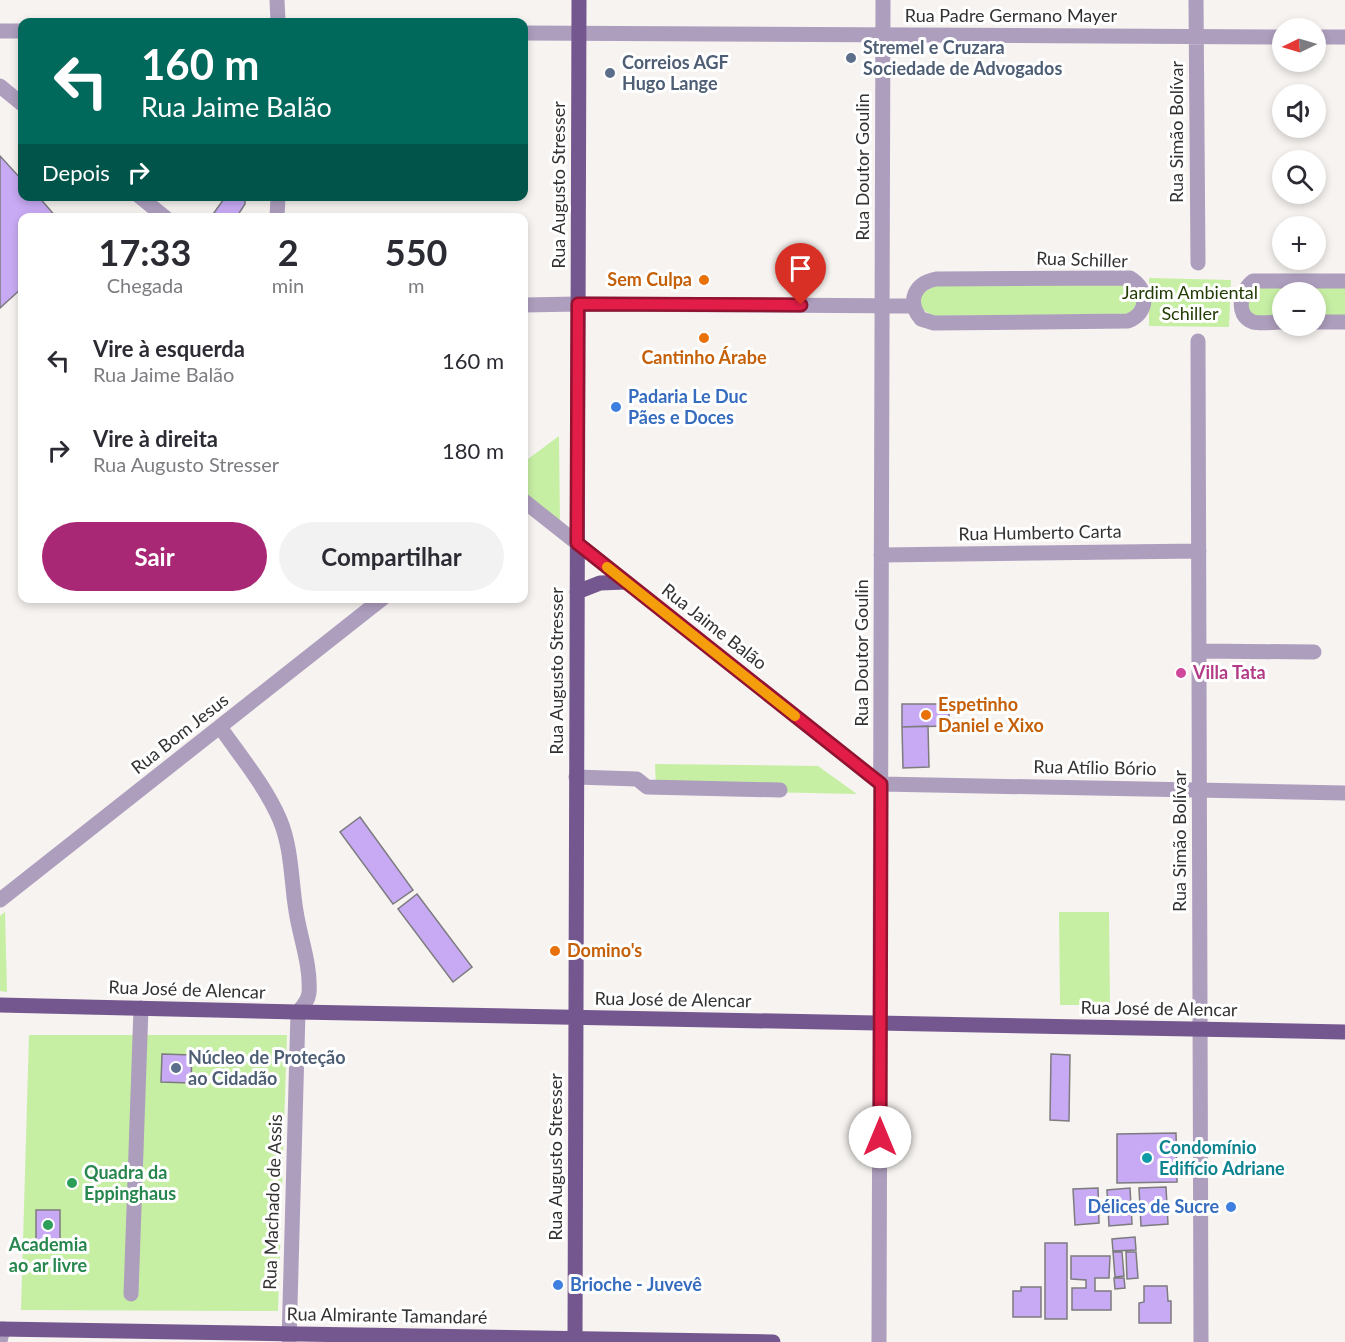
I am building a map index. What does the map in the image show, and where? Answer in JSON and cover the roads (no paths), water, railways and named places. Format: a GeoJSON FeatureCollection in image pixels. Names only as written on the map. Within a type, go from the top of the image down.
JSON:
{"type":"FeatureCollection","features":[{"type":"Feature","properties":{"kind":"main road","name":"Rua Augusto Stresser"},"geometry":{"type":"LineString","coordinates":[[575,1340],[579,0]]}},
{"type":"Feature","properties":{"kind":"main road"},"geometry":{"type":"LineString","coordinates":[[577,592],[600,583],[626,582]]}},
{"type":"Feature","properties":{"kind":"main road","name":"Rua José de Alencar"},"geometry":{"type":"LineString","coordinates":[[0,1005],[1345,1032]]}},
{"type":"Feature","properties":{"kind":"main road","name":"Rua Almirante Tamandaré"},"geometry":{"type":"LineString","coordinates":[[1,1333],[773,1342]]}},
{"type":"Feature","properties":{"kind":"street"},"geometry":{"type":"LineString","coordinates":[[278,0],[278,18]]}},
{"type":"Feature","properties":{"kind":"street","name":"Rua Doutor Goulin"},"geometry":{"type":"LineString","coordinates":[[879,1342],[883,0]]}},
{"type":"Feature","properties":{"kind":"street","name":"Rua Simão Bolívar"},"geometry":{"type":"LineString","coordinates":[[1196,0],[1197,263]]}},
{"type":"Feature","properties":{"kind":"street"},"geometry":{"type":"LineString","coordinates":[[0,31],[18,31]]}},
{"type":"Feature","properties":{"kind":"street","name":"Rua Padre Germano Mayer"},"geometry":{"type":"LineString","coordinates":[[528,33],[1272,37]]}},
{"type":"Feature","properties":{"kind":"street"},"geometry":{"type":"LineString","coordinates":[[1326,37],[1345,38]]}},
{"type":"Feature","properties":{"kind":"street"},"geometry":{"type":"LineString","coordinates":[[0,86],[18,101]]}},
{"type":"Feature","properties":{"kind":"street"},"geometry":{"type":"LineString","coordinates":[[145,201],[160,213]]}},
{"type":"Feature","properties":{"kind":"street","name":"Rua Schiller"},"geometry":{"type":"LineString","coordinates":[[1130,278],[1141,287],[1144,299],[1141,313],[1128,321],[934,322],[921,319],[913,306],[918,289],[928,280],[936,279],[1130,278]]}},
{"type":"Feature","properties":{"kind":"street"},"geometry":{"type":"LineString","coordinates":[[1272,322],[1254,322],[1244,313],[1241,303],[1242,293],[1253,281],[1345,281]]}},
{"type":"Feature","properties":{"kind":"street"},"geometry":{"type":"LineString","coordinates":[[528,305],[913,306]]}},
{"type":"Feature","properties":{"kind":"street"},"geometry":{"type":"LineString","coordinates":[[1326,322],[1345,322]]}},
{"type":"Feature","properties":{"kind":"street","name":"Rua Simão Bolívar"},"geometry":{"type":"LineString","coordinates":[[1198,341],[1202,1342]]}},
{"type":"Feature","properties":{"kind":"street","name":"Rua Jaime Balão"},"geometry":{"type":"LineString","coordinates":[[528,504],[881,784]]}},
{"type":"Feature","properties":{"kind":"street","name":"Rua Humberto Carta"},"geometry":{"type":"LineString","coordinates":[[881,555],[1198,551]]}},
{"type":"Feature","properties":{"kind":"street","name":"Rua Bom Jesus"},"geometry":{"type":"LineString","coordinates":[[0,900],[377,603]]}},
{"type":"Feature","properties":{"kind":"street"},"geometry":{"type":"LineString","coordinates":[[1199,651],[1314,652]]}},
{"type":"Feature","properties":{"kind":"street","name":"Rua Machado de Assis"},"geometry":{"type":"LineString","coordinates":[[220,727],[259,783],[280,819],[285,834],[297,915],[308,968],[309,993],[307,1001],[298,1012],[289,1338]]}},
{"type":"Feature","properties":{"kind":"street"},"geometry":{"type":"LineString","coordinates":[[576,777],[637,779],[647,787],[780,790]]}},
{"type":"Feature","properties":{"kind":"street","name":"Rua Atílio Bório"},"geometry":{"type":"LineString","coordinates":[[881,784],[1345,793]]}},
{"type":"Feature","properties":{"kind":"street"},"geometry":{"type":"LineString","coordinates":[[131,1294],[141,1008]]}},
{"type":"Feature","properties":{"kind":"place","name":"Stremel e Cruzara Sociedade de Advogados"},"geometry":{"type":"Point","coordinates":[851,58]}},
{"type":"Feature","properties":{"kind":"place","name":"Correios AGF Hugo Lange"},"geometry":{"type":"Point","coordinates":[610,73]}},
{"type":"Feature","properties":{"kind":"place","name":"Sem Culpa"},"geometry":{"type":"Point","coordinates":[704,280]}},
{"type":"Feature","properties":{"kind":"place","name":"Cantinho Árabe"},"geometry":{"type":"Point","coordinates":[704,338]}},
{"type":"Feature","properties":{"kind":"place","name":"Padaria Le Duc Pães e Doces"},"geometry":{"type":"Point","coordinates":[616,407]}},
{"type":"Feature","properties":{"kind":"place","name":"Villa Tata"},"geometry":{"type":"Point","coordinates":[1181,673]}},
{"type":"Feature","properties":{"kind":"place","name":"Espetinho Daniel e Xixo"},"geometry":{"type":"Point","coordinates":[926,715]}},
{"type":"Feature","properties":{"kind":"place","name":"Domino's"},"geometry":{"type":"Point","coordinates":[555,951]}},
{"type":"Feature","properties":{"kind":"place","name":"Núcleo de Proteção ao Cidadão"},"geometry":{"type":"Point","coordinates":[176,1068]}},
{"type":"Feature","properties":{"kind":"place","name":"Condomínio Edifício Adriane"},"geometry":{"type":"Point","coordinates":[1147,1158]}},
{"type":"Feature","properties":{"kind":"place","name":"Quadra da Eppinghaus"},"geometry":{"type":"Point","coordinates":[72,1183]}},
{"type":"Feature","properties":{"kind":"place","name":"Délices de Sucre"},"geometry":{"type":"Point","coordinates":[1231,1207]}},
{"type":"Feature","properties":{"kind":"place","name":"Academia ao ar livre"},"geometry":{"type":"Point","coordinates":[48,1225]}},
{"type":"Feature","properties":{"kind":"place","name":"Brioche - Juvevê"},"geometry":{"type":"Point","coordinates":[558,1285]}},
{"type":"Feature","properties":{"kind":"park label","name":"Jardim Ambiental Schiller"},"geometry":{"type":"Point","coordinates":[1190,303]}}]}
